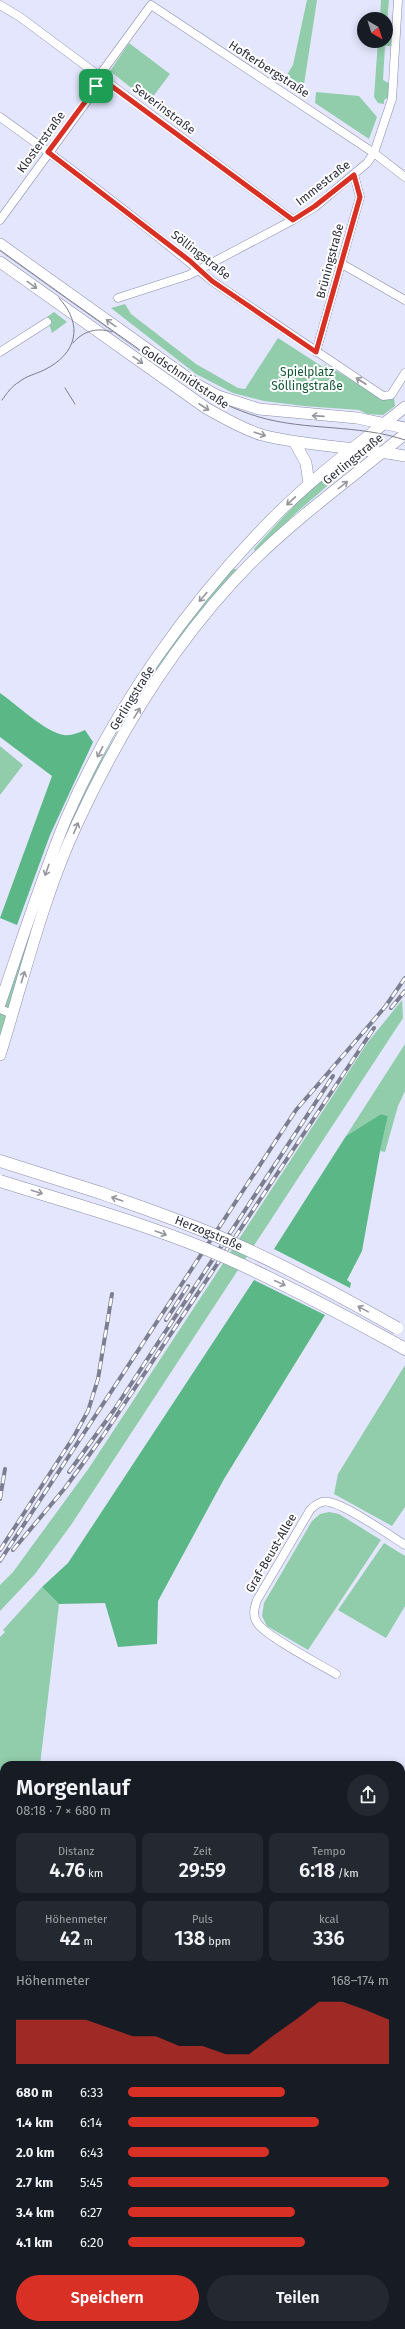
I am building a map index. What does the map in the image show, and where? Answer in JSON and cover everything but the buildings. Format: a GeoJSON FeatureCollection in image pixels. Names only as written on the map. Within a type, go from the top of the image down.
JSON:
{"type":"FeatureCollection","features":[{"type":"Feature","properties":{"kind":"main road","name":"Goldschmidtstraße"},"geometry":{"type":"LineString","coordinates":[[0,244],[196,384],[218,396],[259,410],[356,418],[405,428]]}},
{"type":"Feature","properties":{"kind":"main road","name":"Goldschmidtstraße"},"geometry":{"type":"LineString","coordinates":[[0,262],[206,408],[261,434],[330,447],[352,448],[405,456]]}},
{"type":"Feature","properties":{"kind":"main road","name":"Gerlingstraße"},"geometry":{"type":"LineString","coordinates":[[0,1004],[67,818],[104,744],[130,700],[178,626],[240,553],[309,484],[405,407]]}},
{"type":"Feature","properties":{"kind":"main road","name":"Gerlingstraße"},"geometry":{"type":"LineString","coordinates":[[0,1055],[46,907],[77,824],[117,745],[166,667],[216,602],[252,562],[301,517],[405,434]]}},
{"type":"Feature","properties":{"kind":"main road"},"geometry":{"type":"LineString","coordinates":[[294,441],[306,463],[309,484]]}},
{"type":"Feature","properties":{"kind":"main road","name":"Herzogstraße"},"geometry":{"type":"LineString","coordinates":[[0,1161],[108,1196],[234,1244],[323,1287],[401,1330]]}},
{"type":"Feature","properties":{"kind":"main road","name":"Herzogstraße"},"geometry":{"type":"LineString","coordinates":[[0,1181],[140,1225],[226,1258],[315,1300],[405,1349]]}},
{"type":"Feature","properties":{"kind":"street","name":"Immestraße"},"geometry":{"type":"LineString","coordinates":[[118,298],[181,278],[199,270],[293,220],[315,206],[354,175],[374,153],[392,99],[398,0]]}},
{"type":"Feature","properties":{"kind":"street","name":"Severinstraße"},"geometry":{"type":"LineString","coordinates":[[0,5],[20,17],[293,220]]}},
{"type":"Feature","properties":{"kind":"street","name":"Hofterbergstraße"},"geometry":{"type":"LineString","coordinates":[[151,5],[374,153],[405,177]]}},
{"type":"Feature","properties":{"kind":"street","name":"Klosterstraße"},"geometry":{"type":"LineString","coordinates":[[0,220],[151,5]]}},
{"type":"Feature","properties":{"kind":"street","name":"Söllingstraße"},"geometry":{"type":"LineString","coordinates":[[0,118],[48,152],[199,270],[316,352],[383,396],[391,395],[394,392],[405,373]]}},
{"type":"Feature","properties":{"kind":"street","name":"Brüningstraße"},"geometry":{"type":"LineString","coordinates":[[316,352],[360,197],[354,175]]}},
{"type":"Feature","properties":{"kind":"street"},"geometry":{"type":"LineString","coordinates":[[342,264],[405,300]]}},
{"type":"Feature","properties":{"kind":"street"},"geometry":{"type":"LineString","coordinates":[[0,352],[48,322]]}},
{"type":"Feature","properties":{"kind":"street"},"geometry":{"type":"LineString","coordinates":[[0,1008],[12,1014]]}},
{"type":"Feature","properties":{"kind":"street","name":"Graf-Beust-Allee"},"geometry":{"type":"LineString","coordinates":[[336,1674],[264,1630],[255,1618],[254,1611],[257,1600],[310,1510],[322,1502],[329,1502],[341,1506],[405,1544]]}},
{"type":"Feature","properties":{"kind":"green space"},"geometry":{"type":"Polygon","coordinates":[[[307,0],[317,0],[303,91],[283,81],[293,65],[307,0]]]}},
{"type":"Feature","properties":{"kind":"green space"},"geometry":{"type":"Polygon","coordinates":[[[381,0],[389,0],[388,12],[380,12],[381,0]]]}},
{"type":"Feature","properties":{"kind":"green space"},"geometry":{"type":"Polygon","coordinates":[[[129,43],[170,74],[149,102],[110,71],[129,43]]]}},
{"type":"Feature","properties":{"kind":"green space"},"geometry":{"type":"Polygon","coordinates":[[[378,48],[385,48],[383,80],[390,84],[389,97],[384,100],[384,104],[378,103],[374,97],[378,48]]]}},
{"type":"Feature","properties":{"kind":"green space"},"geometry":{"type":"Polygon","coordinates":[[[316,92],[359,96],[377,117],[369,139],[315,103],[316,92]]]}},
{"type":"Feature","properties":{"kind":"green space","name":"Spielplatz Söllingstraße"},"geometry":{"type":"Polygon","coordinates":[[[125,304],[131,314],[196,364],[238,388],[245,389],[278,338],[323,367],[325,364],[384,400],[394,398],[395,406],[383,415],[367,414],[359,410],[304,406],[264,401],[233,393],[196,374],[111,308],[125,304]]]}},
{"type":"Feature","properties":{"kind":"green space"},"geometry":{"type":"Polygon","coordinates":[[[54,312],[67,322],[52,333],[47,317],[54,312]]]}},
{"type":"Feature","properties":{"kind":"green space"},"geometry":{"type":"Polygon","coordinates":[[[339,464],[349,467],[296,513],[256,552],[254,549],[285,516],[316,484],[339,464]]]}},
{"type":"Feature","properties":{"kind":"green space"},"geometry":{"type":"Polygon","coordinates":[[[232,569],[238,569],[211,601],[73,822],[0,1055],[0,1005],[35,906],[71,820],[98,765],[159,663],[207,598],[232,569]]]}},
{"type":"Feature","properties":{"kind":"green space"},"geometry":{"type":"Polygon","coordinates":[[[0,693],[48,729],[64,735],[74,734],[85,730],[93,742],[50,835],[17,925],[0,918],[52,776],[0,737],[0,693]]]}},
{"type":"Feature","properties":{"kind":"green space"},"geometry":{"type":"Polygon","coordinates":[[[0,746],[23,765],[0,795],[0,746]]]}},
{"type":"Feature","properties":{"kind":"green space"},"geometry":{"type":"Polygon","coordinates":[[[402,1000],[403,1018],[71,1525],[35,1574],[0,1611],[0,1585],[13,1572],[89,1468],[368,1042],[402,1000]]]}},
{"type":"Feature","properties":{"kind":"green space"},"geometry":{"type":"Polygon","coordinates":[[[405,1044],[405,1091],[398,1106],[385,1152],[380,1151],[388,1116],[381,1114],[346,1136],[405,1044]]]}},
{"type":"Feature","properties":{"kind":"green space"},"geometry":{"type":"Polygon","coordinates":[[[381,1114],[388,1116],[380,1151],[362,1251],[347,1280],[351,1283],[350,1288],[274,1249],[346,1136],[381,1114]]]}},
{"type":"Feature","properties":{"kind":"green space"},"geometry":{"type":"Polygon","coordinates":[[[254,1280],[325,1315],[224,1479],[158,1601],[157,1644],[118,1647],[105,1603],[59,1604],[42,1587],[68,1563],[254,1280]]]}},
{"type":"Feature","properties":{"kind":"green space"},"geometry":{"type":"Polygon","coordinates":[[[405,1365],[405,1507],[392,1526],[334,1494],[338,1474],[405,1365]]]}},
{"type":"Feature","properties":{"kind":"green space"},"geometry":{"type":"Polygon","coordinates":[[[329,1512],[339,1514],[381,1540],[308,1650],[267,1626],[262,1616],[264,1603],[312,1521],[320,1514],[329,1512]]]}},
{"type":"Feature","properties":{"kind":"green space"},"geometry":{"type":"Polygon","coordinates":[[[384,1543],[405,1556],[405,1606],[386,1638],[338,1610],[384,1543]]]}},
{"type":"Feature","properties":{"kind":"green space"},"geometry":{"type":"Polygon","coordinates":[[[42,1587],[59,1604],[40,1761],[0,1761],[0,1637],[5,1632],[3,1630],[42,1587]]]}},
{"type":"Feature","properties":{"kind":"tram line"},"geometry":{"type":"LineString","coordinates":[[0,250],[178,377],[225,404],[259,417],[277,421],[350,429],[387,435],[405,440]]}},
{"type":"Feature","properties":{"kind":"tram line"},"geometry":{"type":"LineString","coordinates":[[2,400],[16,384],[55,363],[64,356],[70,347],[74,328],[72,318],[67,308],[59,298]]}},
{"type":"Feature","properties":{"kind":"tram line"},"geometry":{"type":"LineString","coordinates":[[73,343],[81,336],[91,331],[101,330],[112,332]]}},
{"type":"Feature","properties":{"kind":"tram line"},"geometry":{"type":"LineString","coordinates":[[65,388],[75,404]]}},
{"type":"Feature","properties":{"kind":"railway"},"geometry":{"type":"LineString","coordinates":[[0,1561],[296,1110],[385,1007],[405,978]]}},
{"type":"Feature","properties":{"kind":"railway"},"geometry":{"type":"LineString","coordinates":[[391,1008],[405,991]]}},
{"type":"Feature","properties":{"kind":"railway"},"geometry":{"type":"LineString","coordinates":[[13,1550],[65,1488],[103,1436],[374,1028]]}},
{"type":"Feature","properties":{"kind":"railway"},"geometry":{"type":"LineString","coordinates":[[69,1472],[114,1410],[333,1076]]}},
{"type":"Feature","properties":{"kind":"railway"},"geometry":{"type":"LineString","coordinates":[[166,1320],[188,1286]]}},
{"type":"Feature","properties":{"kind":"railway"},"geometry":{"type":"LineString","coordinates":[[0,1550],[73,1438],[88,1411],[98,1379],[112,1294]]}},
{"type":"Feature","properties":{"kind":"railway"},"geometry":{"type":"LineString","coordinates":[[0,1499],[5,1469]]}},
{"type":"Feature","properties":{"kind":"route"},"geometry":{"type":"LineString","coordinates":[[102,79],[293,220],[331,195],[354,175],[360,197],[316,352],[212,281],[190,261],[48,152],[96,86],[102,79]]}}]}
